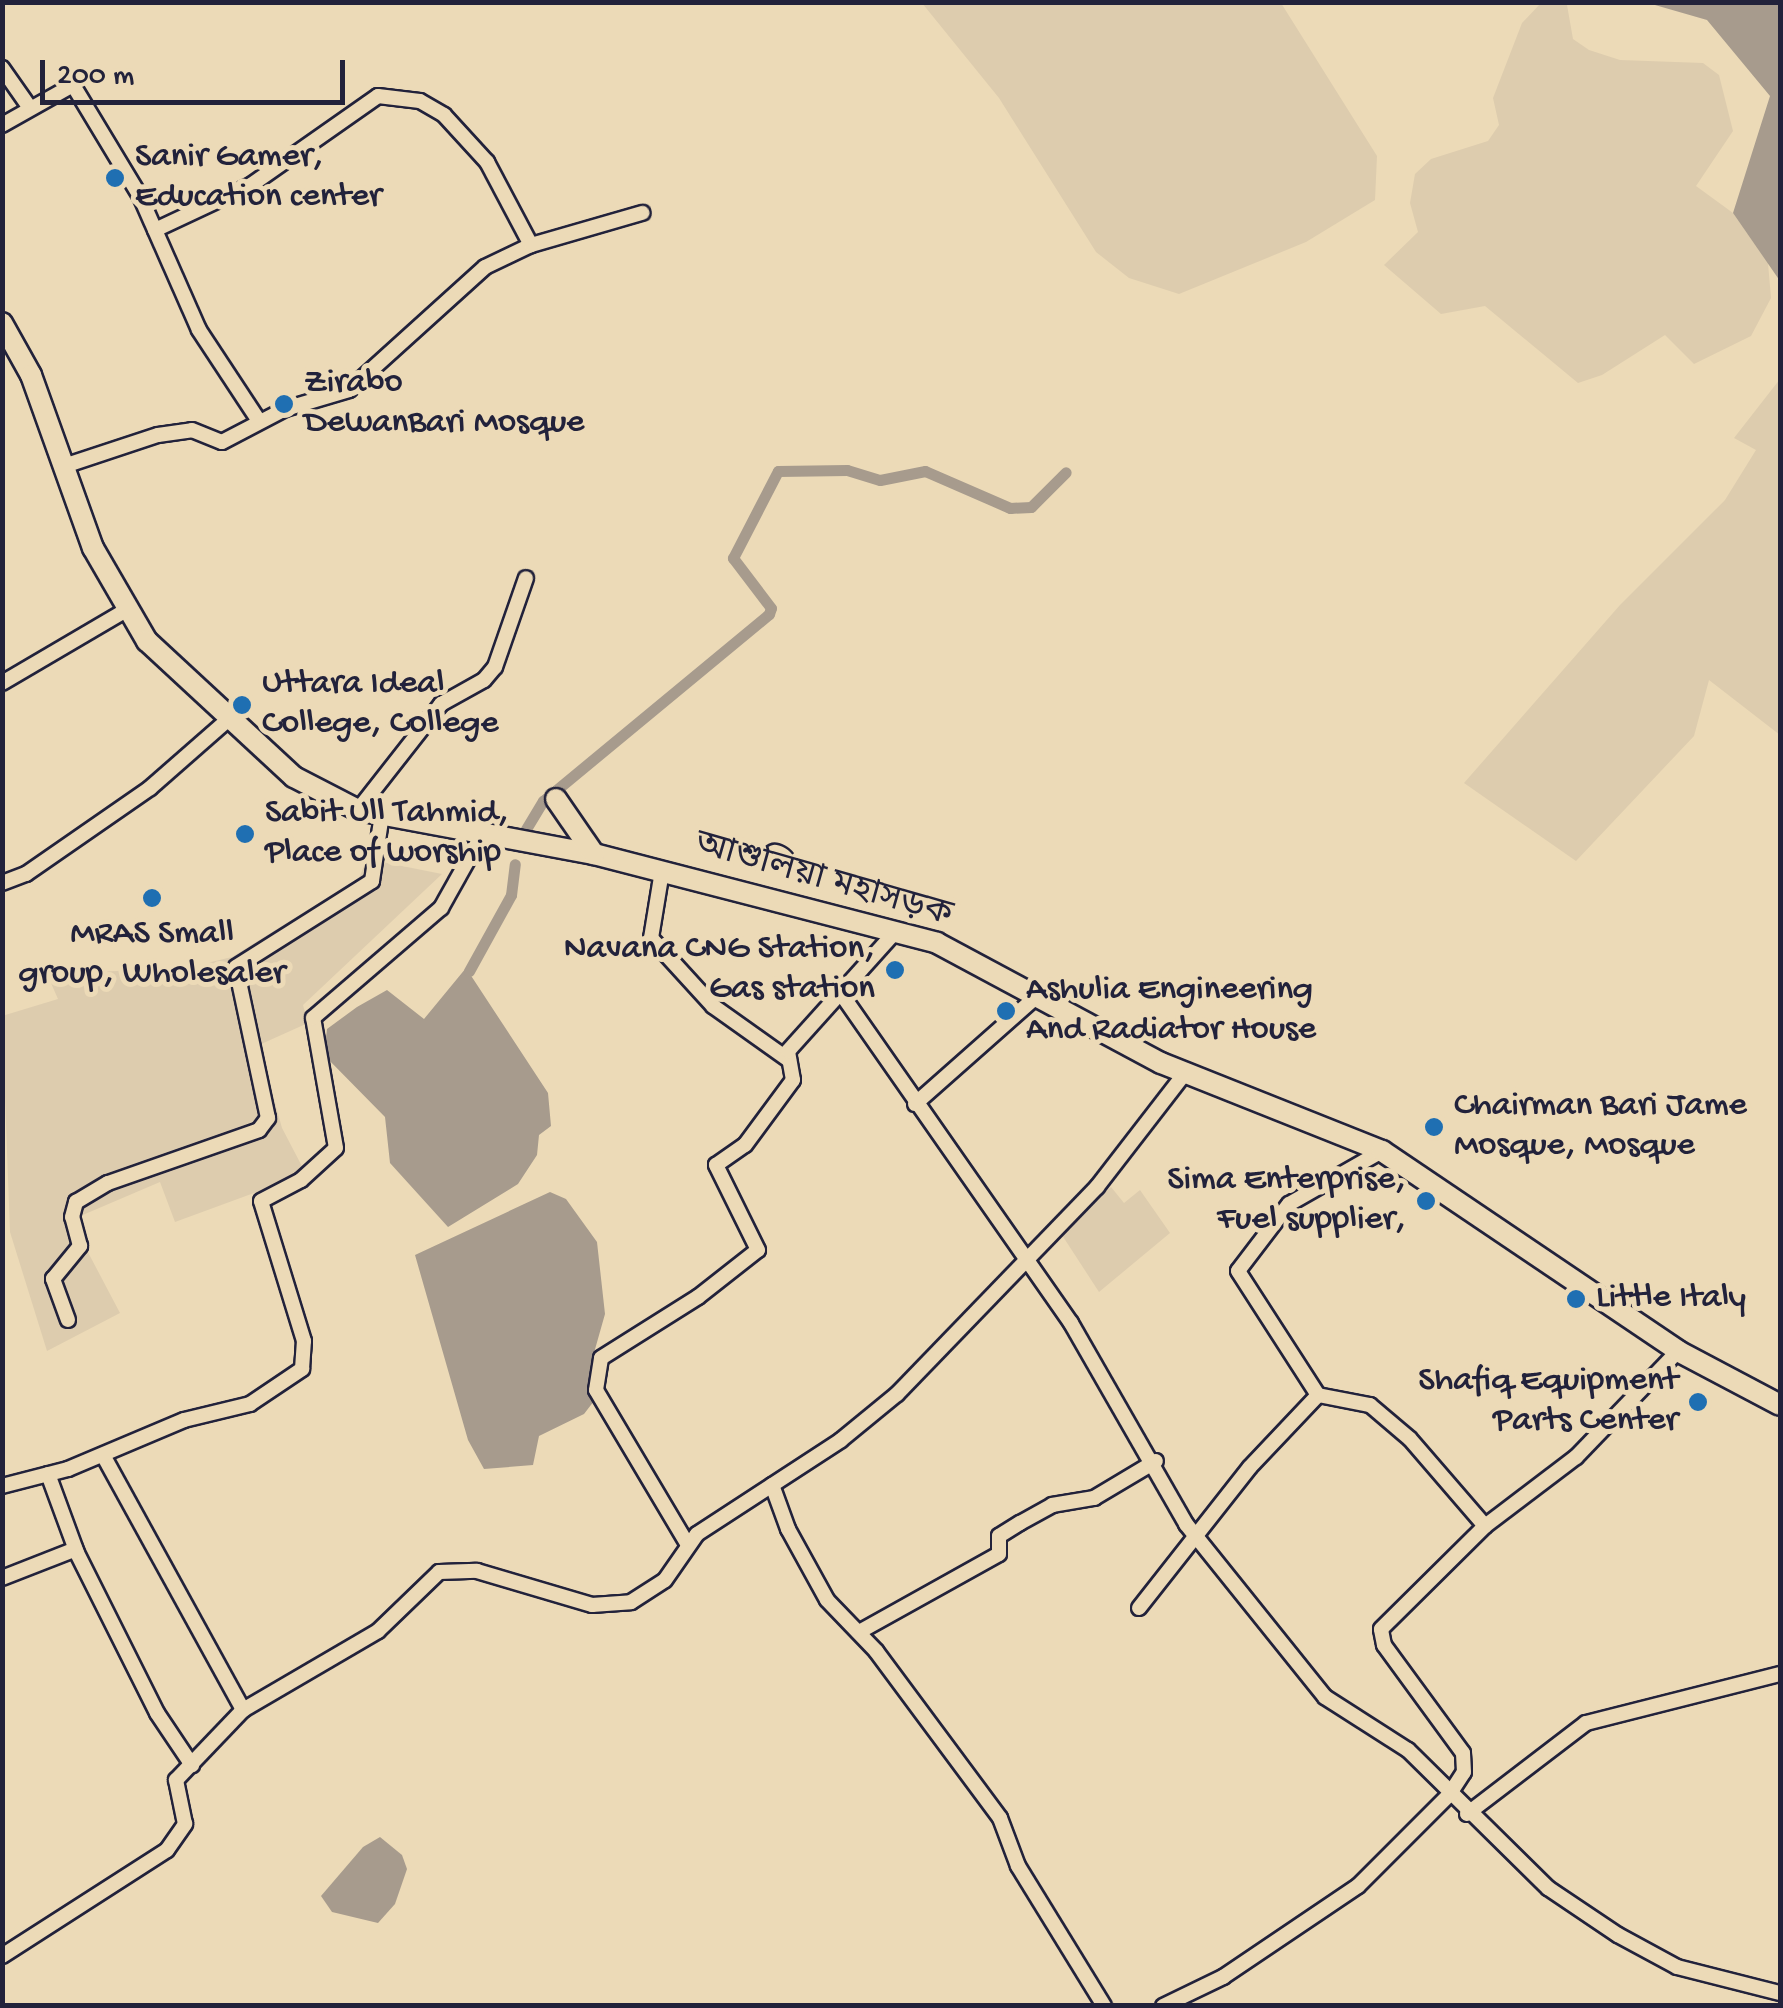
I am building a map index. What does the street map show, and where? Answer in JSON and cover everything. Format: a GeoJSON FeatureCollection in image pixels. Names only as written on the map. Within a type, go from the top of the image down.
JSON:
{"type":"FeatureCollection","features":[{"type":"Feature","properties":{"kind":"highway","name":"আশুলিয়া মহাসড়ক"},"geometry":{"type":"LineString","coordinates":[[2,323],[31,375],[93,548],[147,641],[294,777],[358,810],[594,854],[937,943],[1185,1072],[1382,1151],[1678,1351],[1780,1405]]}},
{"type":"Feature","properties":{"kind":"highway"},"geometry":{"type":"LineString","coordinates":[[556,798],[594,854]]}},
{"type":"Feature","properties":{"kind":"street"},"geometry":{"type":"LineString","coordinates":[[2,68],[30,108]]}},
{"type":"Feature","properties":{"kind":"street"},"geometry":{"type":"LineString","coordinates":[[2,124],[73,85],[155,230],[199,330],[259,421]]}},
{"type":"Feature","properties":{"kind":"street"},"geometry":{"type":"LineString","coordinates":[[155,230],[252,185],[378,96],[420,102],[444,115],[488,162],[530,245]]}},
{"type":"Feature","properties":{"kind":"street"},"geometry":{"type":"LineString","coordinates":[[64,466],[192,430],[222,442],[259,421],[368,380],[486,267],[530,245],[642,212]]}},
{"type":"Feature","properties":{"kind":"street"},"geometry":{"type":"LineString","coordinates":[[358,810],[441,704],[495,667],[526,578]]}},
{"type":"Feature","properties":{"kind":"street"},"geometry":{"type":"LineString","coordinates":[[2,683],[128,609]]}},
{"type":"Feature","properties":{"kind":"street"},"geometry":{"type":"LineString","coordinates":[[2,883],[26,874],[150,788],[230,718]]}},
{"type":"Feature","properties":{"kind":"street"},"geometry":{"type":"LineString","coordinates":[[68,1320],[53,1279],[80,1246],[72,1217],[76,1202],[108,1183],[259,1130],[268,1118],[236,967],[372,880],[382,814]]}},
{"type":"Feature","properties":{"kind":"street"},"geometry":{"type":"LineString","coordinates":[[2,1486],[103,1455],[184,1420],[258,1401],[302,1369],[304,1341],[261,1201],[301,1180],[336,1148],[314,1018],[441,908],[483,833]]}},
{"type":"Feature","properties":{"kind":"street"},"geometry":{"type":"LineString","coordinates":[[662,871],[651,938],[713,1006],[789,1060]]}},
{"type":"Feature","properties":{"kind":"street"},"geometry":{"type":"LineString","coordinates":[[688,1545],[596,1390],[600,1358],[698,1297],[758,1250],[715,1168],[745,1145],[793,1080],[788,1051],[895,932]]}},
{"type":"Feature","properties":{"kind":"street"},"geometry":{"type":"LineString","coordinates":[[840,992],[1025,1256],[1156,1461],[1199,1539],[1324,1697],[1408,1750],[1466,1814],[1548,1888],[1618,1935],[1677,1967],[1780,1993]]}},
{"type":"Feature","properties":{"kind":"street"},"geometry":{"type":"LineString","coordinates":[[915,1104],[1037,996]]}},
{"type":"Feature","properties":{"kind":"street"},"geometry":{"type":"LineString","coordinates":[[2,1956],[183,1836],[174,1790],[243,1710],[378,1631],[439,1572],[477,1571],[592,1605],[631,1602],[665,1580],[688,1545],[897,1394],[1025,1256],[1097,1186],[1185,1072]]}},
{"type":"Feature","properties":{"kind":"street"},"geometry":{"type":"LineString","coordinates":[[1382,1151],[1289,1204],[1238,1271],[1318,1395],[1370,1405],[1410,1439],[1484,1526]]}},
{"type":"Feature","properties":{"kind":"street"},"geometry":{"type":"LineString","coordinates":[[1163,2006],[1223,1977],[1358,1886],[1450,1795],[1464,1772],[1462,1753],[1380,1636],[1400,1604],[1484,1526],[1576,1457],[1678,1351]]}},
{"type":"Feature","properties":{"kind":"street"},"geometry":{"type":"LineString","coordinates":[[1140,1608],[1199,1539],[1250,1467],[1318,1395]]}},
{"type":"Feature","properties":{"kind":"street"},"geometry":{"type":"LineString","coordinates":[[103,1455],[243,1710]]}},
{"type":"Feature","properties":{"kind":"street"},"geometry":{"type":"LineString","coordinates":[[859,1632],[999,1554],[998,1536],[1020,1523],[1052,1505],[1094,1498],[1156,1461]]}},
{"type":"Feature","properties":{"kind":"street"},"geometry":{"type":"LineString","coordinates":[[48,1474],[76,1549],[158,1713],[192,1765]]}},
{"type":"Feature","properties":{"kind":"street"},"geometry":{"type":"LineString","coordinates":[[772,1485],[801,1557],[833,1608],[859,1632],[1000,1818],[1018,1866],[1104,2006]]}},
{"type":"Feature","properties":{"kind":"street"},"geometry":{"type":"LineString","coordinates":[[2,1578],[76,1549]]}},
{"type":"Feature","properties":{"kind":"street"},"geometry":{"type":"LineString","coordinates":[[1466,1814],[1586,1723],[1780,1674]]}},
{"type":"Feature","properties":{"kind":"shaded area"},"geometry":{"type":"Polygon","coordinates":[[[922,3],[1281,3],[1377,156],[1375,200],[1306,242],[1179,294],[1129,278],[1096,252],[999,98],[922,3]]]}},
{"type":"Feature","properties":{"kind":"shaded area"},"geometry":{"type":"Polygon","coordinates":[[[1541,3],[1567,5],[1573,39],[1589,50],[1620,60],[1703,63],[1719,75],[1733,131],[1696,186],[1733,213],[1768,263],[1771,298],[1751,336],[1694,364],[1665,335],[1602,375],[1578,383],[1485,306],[1441,314],[1384,265],[1418,232],[1410,203],[1415,174],[1431,159],[1488,141],[1499,125],[1493,98],[1522,23],[1541,3]]]}},
{"type":"Feature","properties":{"kind":"shaded area"},"geometry":{"type":"Polygon","coordinates":[[[1648,3],[1780,3],[1780,281],[1733,213],[1770,96],[1707,20],[1648,3]]]}},
{"type":"Feature","properties":{"kind":"shaded area"},"geometry":{"type":"Polygon","coordinates":[[[1780,379],[1780,735],[1709,680],[1694,736],[1576,861],[1464,783],[1620,605],[1725,500],[1756,450],[1734,438],[1780,379]]]}},
{"type":"Feature","properties":{"kind":"shaded area"},"geometry":{"type":"Polygon","coordinates":[[[367,859],[442,874],[303,1005],[308,1023],[259,1045],[282,1128],[306,1174],[175,1222],[160,1182],[71,1220],[120,1313],[47,1351],[10,1232],[2,1016],[58,999],[47,974],[186,968],[232,957],[359,878],[367,859]]]}},
{"type":"Feature","properties":{"kind":"shaded area"},"geometry":{"type":"Polygon","coordinates":[[[466,968],[548,1093],[551,1126],[539,1135],[537,1155],[518,1184],[448,1227],[390,1163],[385,1117],[324,1055],[327,1029],[357,1007],[387,990],[424,1019],[466,968]]]}},
{"type":"Feature","properties":{"kind":"shaded area"},"geometry":{"type":"Polygon","coordinates":[[[1111,1187],[1124,1203],[1140,1190],[1170,1233],[1099,1292],[1060,1232],[1111,1187]]]}},
{"type":"Feature","properties":{"kind":"shaded area"},"geometry":{"type":"Polygon","coordinates":[[[550,1192],[566,1199],[597,1242],[605,1314],[590,1367],[594,1401],[584,1414],[539,1436],[533,1465],[484,1469],[468,1440],[415,1255],[550,1192]]]}},
{"type":"Feature","properties":{"kind":"shaded area"},"geometry":{"type":"Polygon","coordinates":[[[380,1837],[402,1855],[407,1869],[395,1904],[378,1923],[332,1912],[321,1896],[363,1847],[380,1837]]]}},
{"type":"Feature","properties":{"kind":"waterway"},"geometry":{"type":"LineString","coordinates":[[523,834],[543,801],[769,614],[771,608],[733,558],[778,471],[847,470],[880,480],[925,471],[1010,508],[1031,507],[1066,472]]}},
{"type":"Feature","properties":{"kind":"waterway"},"geometry":{"type":"LineString","coordinates":[[469,971],[511,895],[515,864]]}},
{"type":"Feature","properties":{"kind":"place","name":"Sanir Gamer, Education center"},"geometry":{"type":"Point","coordinates":[115,178]}},
{"type":"Feature","properties":{"kind":"place","name":"Zirabo DewanBari Mosque"},"geometry":{"type":"Point","coordinates":[284,404]}},
{"type":"Feature","properties":{"kind":"place","name":"Uttara Ideal College, College"},"geometry":{"type":"Point","coordinates":[242,705]}},
{"type":"Feature","properties":{"kind":"place","name":"Sabit Ull Tahmid, Place of worship"},"geometry":{"type":"Point","coordinates":[245,834]}},
{"type":"Feature","properties":{"kind":"place","name":"MRAS Small group, Wholesaler"},"geometry":{"type":"Point","coordinates":[152,898]}},
{"type":"Feature","properties":{"kind":"place","name":"Navana CNG Station, Gas station"},"geometry":{"type":"Point","coordinates":[895,970]}},
{"type":"Feature","properties":{"kind":"place","name":"Ashulia Engineering And Radiator House"},"geometry":{"type":"Point","coordinates":[1006,1011]}},
{"type":"Feature","properties":{"kind":"place","name":"Chairman Bari Jame Mosque, Mosque"},"geometry":{"type":"Point","coordinates":[1434,1127]}},
{"type":"Feature","properties":{"kind":"place","name":"Sima Enterprise, Fuel supplier,"},"geometry":{"type":"Point","coordinates":[1426,1201]}},
{"type":"Feature","properties":{"kind":"place","name":"Little Italy"},"geometry":{"type":"Point","coordinates":[1576,1299]}},
{"type":"Feature","properties":{"kind":"place","name":"Shafiq Equipment Parts Center"},"geometry":{"type":"Point","coordinates":[1698,1402]}}]}
